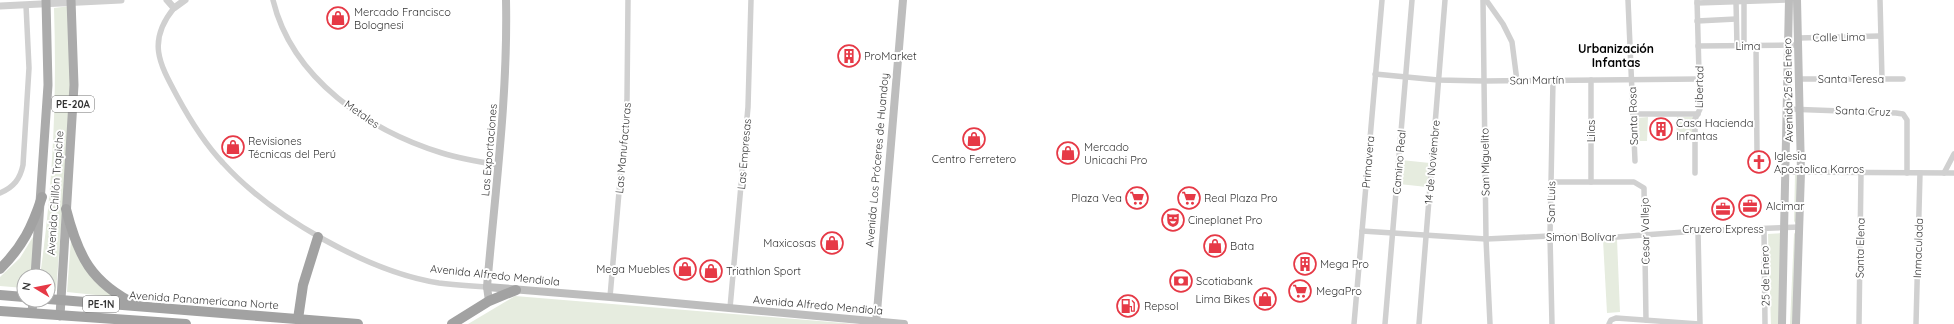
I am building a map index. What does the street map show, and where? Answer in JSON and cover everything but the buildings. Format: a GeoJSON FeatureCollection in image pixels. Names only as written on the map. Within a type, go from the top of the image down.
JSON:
{"type":"FeatureCollection","features":[{"type":"Feature","properties":{"kind":"highway"},"geometry":{"type":"LineString","coordinates":[[0,269],[17,250],[32,226],[42,197]]}},
{"type":"Feature","properties":{"kind":"highway"},"geometry":{"type":"LineString","coordinates":[[66,209],[75,240],[83,259],[94,275],[108,288],[142,308]]}},
{"type":"Feature","properties":{"kind":"highway"},"geometry":{"type":"LineString","coordinates":[[298,319],[303,285],[318,237]]}},
{"type":"Feature","properties":{"kind":"highway"},"geometry":{"type":"LineString","coordinates":[[452,324],[489,301],[516,290]]}},
{"type":"Feature","properties":{"kind":"highway"},"geometry":{"type":"LineString","coordinates":[[0,295],[16,296]]}},
{"type":"Feature","properties":{"kind":"highway","name":"Avenida Panamericana Norte"},"geometry":{"type":"LineString","coordinates":[[56,300],[142,308],[358,324]]}},
{"type":"Feature","properties":{"kind":"highway","name":"PE-1N"},"geometry":{"type":"LineString","coordinates":[[0,311],[186,324]]}},
{"type":"Feature","properties":{"kind":"main road","name":"Las Exportaciones"},"geometry":{"type":"LineString","coordinates":[[489,301],[487,288],[499,165],[507,53],[506,0]]}},
{"type":"Feature","properties":{"kind":"main road","name":"Avenida Los Próceres de Huandoy"},"geometry":{"type":"LineString","coordinates":[[876,323],[902,0]]}},
{"type":"Feature","properties":{"kind":"main road","name":"Avenida 25 de Enero"},"geometry":{"type":"LineString","coordinates":[[1782,324],[1787,109],[1787,0]]}},
{"type":"Feature","properties":{"kind":"main road","name":"Avenida 25 de Enero"},"geometry":{"type":"LineString","coordinates":[[1796,324],[1801,172],[1797,0]]}},
{"type":"Feature","properties":{"kind":"main road","name":"Avenida Chillón Trapiche"},"geometry":{"type":"LineString","coordinates":[[36,268],[42,197],[48,86],[46,2]]}},
{"type":"Feature","properties":{"kind":"main road","name":"Avenida Chillón Trapiche"},"geometry":{"type":"LineString","coordinates":[[60,316],[74,85],[72,2]]}},
{"type":"Feature","properties":{"kind":"main road","name":"Avenida Alfredo Mendiola"},"geometry":{"type":"LineString","coordinates":[[487,288],[610,297],[876,323],[904,324]]}},
{"type":"Feature","properties":{"kind":"main road"},"geometry":{"type":"LineString","coordinates":[[32,308],[32,313]]}},
{"type":"Feature","properties":{"kind":"street"},"geometry":{"type":"LineString","coordinates":[[0,6],[26,5],[46,2],[121,0]]}},
{"type":"Feature","properties":{"kind":"street"},"geometry":{"type":"LineString","coordinates":[[167,0],[174,8],[185,0]]}},
{"type":"Feature","properties":{"kind":"street","name":"Metales"},"geometry":{"type":"LineString","coordinates":[[273,0],[283,28],[306,65],[322,84],[358,114],[376,126],[420,146],[450,156],[499,165]]}},
{"type":"Feature","properties":{"kind":"street","name":"Las Manufacturas"},"geometry":{"type":"LineString","coordinates":[[610,297],[627,99],[628,0]]}},
{"type":"Feature","properties":{"kind":"street","name":"Las Empresas"},"geometry":{"type":"LineString","coordinates":[[730,308],[748,107],[751,0]]}},
{"type":"Feature","properties":{"kind":"street","name":"Primavera"},"geometry":{"type":"LineString","coordinates":[[1354,324],[1382,0]]}},
{"type":"Feature","properties":{"kind":"street","name":"Camino Real"},"geometry":{"type":"LineString","coordinates":[[1385,324],[1412,0]]}},
{"type":"Feature","properties":{"kind":"street","name":"14 de Noviembre"},"geometry":{"type":"LineString","coordinates":[[1419,324],[1444,0]]}},
{"type":"Feature","properties":{"kind":"street"},"geometry":{"type":"LineString","coordinates":[[1485,0],[1503,24],[1512,42],[1517,81]]}},
{"type":"Feature","properties":{"kind":"street","name":"San Miguelito"},"geometry":{"type":"LineString","coordinates":[[1485,0],[1484,81],[1486,239],[1490,324]]}},
{"type":"Feature","properties":{"kind":"street","name":"Santa Rosa"},"geometry":{"type":"LineString","coordinates":[[1628,0],[1635,160]]}},
{"type":"Feature","properties":{"kind":"street"},"geometry":{"type":"LineString","coordinates":[[1697,1],[1787,0]]}},
{"type":"Feature","properties":{"kind":"street"},"geometry":{"type":"LineString","coordinates":[[1880,0],[1882,79]]}},
{"type":"Feature","properties":{"kind":"street","name":"Libertad"},"geometry":{"type":"LineString","coordinates":[[1695,173],[1696,119],[1700,109],[1697,1]]}},
{"type":"Feature","properties":{"kind":"street"},"geometry":{"type":"LineString","coordinates":[[1736,46],[1736,19],[1740,1]]}},
{"type":"Feature","properties":{"kind":"street"},"geometry":{"type":"LineString","coordinates":[[1740,1],[1744,46]]}},
{"type":"Feature","properties":{"kind":"street"},"geometry":{"type":"LineString","coordinates":[[0,193],[20,178],[23,165],[29,68],[26,5]]}},
{"type":"Feature","properties":{"kind":"street","name":"Avenida Alfredo Mendiola"},"geometry":{"type":"LineString","coordinates":[[174,8],[160,30],[158,41],[160,63],[166,77],[188,118],[224,164],[256,193],[318,237],[374,263],[405,274],[438,283],[487,288]]}},
{"type":"Feature","properties":{"kind":"street"},"geometry":{"type":"LineString","coordinates":[[1698,21],[1736,19]]}},
{"type":"Feature","properties":{"kind":"street","name":"Calle Lima"},"geometry":{"type":"LineString","coordinates":[[1798,42],[1880,36]]}},
{"type":"Feature","properties":{"kind":"street","name":"Lima"},"geometry":{"type":"LineString","coordinates":[[1698,46],[1787,46],[1798,42]]}},
{"type":"Feature","properties":{"kind":"street"},"geometry":{"type":"LineString","coordinates":[[1756,46],[1757,152]]}},
{"type":"Feature","properties":{"kind":"street","name":"San Martín"},"geometry":{"type":"LineString","coordinates":[[1375,74],[1438,80],[1484,81],[1699,79]]}},
{"type":"Feature","properties":{"kind":"street","name":"Santa Teresa"},"geometry":{"type":"LineString","coordinates":[[1798,79],[1903,79]]}},
{"type":"Feature","properties":{"kind":"street","name":"San Luis"},"geometry":{"type":"LineString","coordinates":[[1552,324],[1550,236],[1553,80]]}},
{"type":"Feature","properties":{"kind":"street","name":"Lilas"},"geometry":{"type":"LineString","coordinates":[[1591,80],[1591,182]]}},
{"type":"Feature","properties":{"kind":"street","name":"Santa Cruz"},"geometry":{"type":"LineString","coordinates":[[1787,109],[1896,112],[1902,114],[1907,120],[1907,173]]}},
{"type":"Feature","properties":{"kind":"street"},"geometry":{"type":"LineString","coordinates":[[1634,114],[1698,114]]}},
{"type":"Feature","properties":{"kind":"street"},"geometry":{"type":"LineString","coordinates":[[1944,173],[1954,154]]}},
{"type":"Feature","properties":{"kind":"street"},"geometry":{"type":"LineString","coordinates":[[1785,172],[1954,173]]}},
{"type":"Feature","properties":{"kind":"street","name":"Santa Elena"},"geometry":{"type":"LineString","coordinates":[[1859,324],[1861,173]]}},
{"type":"Feature","properties":{"kind":"street","name":"Inmaculada"},"geometry":{"type":"LineString","coordinates":[[1916,324],[1920,173]]}},
{"type":"Feature","properties":{"kind":"street","name":"Cesar Vallejo"},"geometry":{"type":"LineString","coordinates":[[1551,182],[1634,182],[1644,188],[1646,234],[1646,320]]}},
{"type":"Feature","properties":{"kind":"street","name":"Simon Bolívar"},"geometry":{"type":"LineString","coordinates":[[1362,231],[1486,239],[1550,236],[1617,237],[1698,231],[1800,227]]}},
{"type":"Feature","properties":{"kind":"street","name":"25 de Enero"},"geometry":{"type":"LineString","coordinates":[[1764,229],[1765,324]]}},
{"type":"Feature","properties":{"kind":"street"},"geometry":{"type":"LineString","coordinates":[[1609,324],[1611,320],[1616,318],[1700,324],[1698,231]]}},
{"type":"Feature","properties":{"kind":"shaded area"},"geometry":{"type":"Polygon","coordinates":[[[70,6],[71,104],[56,291],[56,268],[41,268],[48,209],[53,142],[55,76],[54,8],[70,6]]]}},
{"type":"Feature","properties":{"kind":"shaded area"},"geometry":{"type":"Polygon","coordinates":[[[1648,117],[1647,141],[1637,141],[1637,118],[1648,117]]]}},
{"type":"Feature","properties":{"kind":"shaded area"},"geometry":{"type":"Polygon","coordinates":[[[1677,117],[1694,117],[1693,140],[1676,141],[1677,117]]]}},
{"type":"Feature","properties":{"kind":"shaded area"},"geometry":{"type":"Polygon","coordinates":[[[1401,160],[1430,163],[1427,187],[1399,184],[1401,160]]]}},
{"type":"Feature","properties":{"kind":"shaded area"},"geometry":{"type":"Polygon","coordinates":[[[1795,174],[1798,174],[1796,224],[1794,221],[1795,174]]]}},
{"type":"Feature","properties":{"kind":"shaded area"},"geometry":{"type":"Polygon","coordinates":[[[1796,231],[1794,324],[1790,324],[1794,234],[1796,231]]]}},
{"type":"Feature","properties":{"kind":"shaded area"},"geometry":{"type":"Polygon","coordinates":[[[36,232],[32,268],[16,268],[16,287],[0,286],[0,277],[20,258],[36,232]]]}},
{"type":"Feature","properties":{"kind":"shaded area"},"geometry":{"type":"Polygon","coordinates":[[[1783,233],[1780,324],[1771,324],[1768,234],[1783,233]]]}},
{"type":"Feature","properties":{"kind":"shaded area"},"geometry":{"type":"Polygon","coordinates":[[[71,239],[115,297],[67,292],[71,239]]]}},
{"type":"Feature","properties":{"kind":"shaded area"},"geometry":{"type":"Polygon","coordinates":[[[1617,239],[1620,312],[1607,313],[1603,240],[1617,239]]]}},
{"type":"Feature","properties":{"kind":"shaded area"},"geometry":{"type":"Polygon","coordinates":[[[515,296],[855,324],[468,324],[515,296]]]}},
{"type":"Feature","properties":{"kind":"place","name":"Mercado Francisco Bolognesi"},"geometry":{"type":"Point","coordinates":[338,18]}},
{"type":"Feature","properties":{"kind":"place","name":"ProMarket"},"geometry":{"type":"Point","coordinates":[849,56]}},
{"type":"Feature","properties":{"kind":"place","name":"Casa Hacienda Infantas"},"geometry":{"type":"Point","coordinates":[1661,129]}},
{"type":"Feature","properties":{"kind":"place","name":"Centro Ferretero"},"geometry":{"type":"Point","coordinates":[974,139]}},
{"type":"Feature","properties":{"kind":"place","name":"Revisiones Técnicas del Perú"},"geometry":{"type":"Point","coordinates":[233,147]}},
{"type":"Feature","properties":{"kind":"place","name":"Mercado Unicachi Pro"},"geometry":{"type":"Point","coordinates":[1068,153]}},
{"type":"Feature","properties":{"kind":"place","name":"Iglesia Apostolica Karros"},"geometry":{"type":"Point","coordinates":[1759,162]}},
{"type":"Feature","properties":{"kind":"place","name":"Plaza Vea"},"geometry":{"type":"Point","coordinates":[1137,198]}},
{"type":"Feature","properties":{"kind":"place","name":"Real Plaza Pro"},"geometry":{"type":"Point","coordinates":[1189,198]}},
{"type":"Feature","properties":{"kind":"place","name":"Alcimar"},"geometry":{"type":"Point","coordinates":[1750,206]}},
{"type":"Feature","properties":{"kind":"place","name":"Cruzero Express"},"geometry":{"type":"Point","coordinates":[1723,209]}},
{"type":"Feature","properties":{"kind":"place","name":"Cineplanet Pro"},"geometry":{"type":"Point","coordinates":[1173,220]}},
{"type":"Feature","properties":{"kind":"place","name":"Maxicosas"},"geometry":{"type":"Point","coordinates":[832,243]}},
{"type":"Feature","properties":{"kind":"place","name":"Bata"},"geometry":{"type":"Point","coordinates":[1215,246]}},
{"type":"Feature","properties":{"kind":"place","name":"Mega Pro"},"geometry":{"type":"Point","coordinates":[1305,264]}},
{"type":"Feature","properties":{"kind":"place","name":"Mega Muebles"},"geometry":{"type":"Point","coordinates":[685,269]}},
{"type":"Feature","properties":{"kind":"place","name":"Triathlon Sport"},"geometry":{"type":"Point","coordinates":[711,271]}},
{"type":"Feature","properties":{"kind":"place","name":"Scotiabank"},"geometry":{"type":"Point","coordinates":[1181,281]}},
{"type":"Feature","properties":{"kind":"place","name":"MegaPro"},"geometry":{"type":"Point","coordinates":[1300,291]}},
{"type":"Feature","properties":{"kind":"place","name":"Lima Bikes"},"geometry":{"type":"Point","coordinates":[1265,299]}},
{"type":"Feature","properties":{"kind":"place","name":"Repsol"},"geometry":{"type":"Point","coordinates":[1128,306]}},
{"type":"Feature","properties":{"kind":"district","name":"Urbanización Infantas"},"geometry":{"type":"Point","coordinates":[1616,56]}}]}
